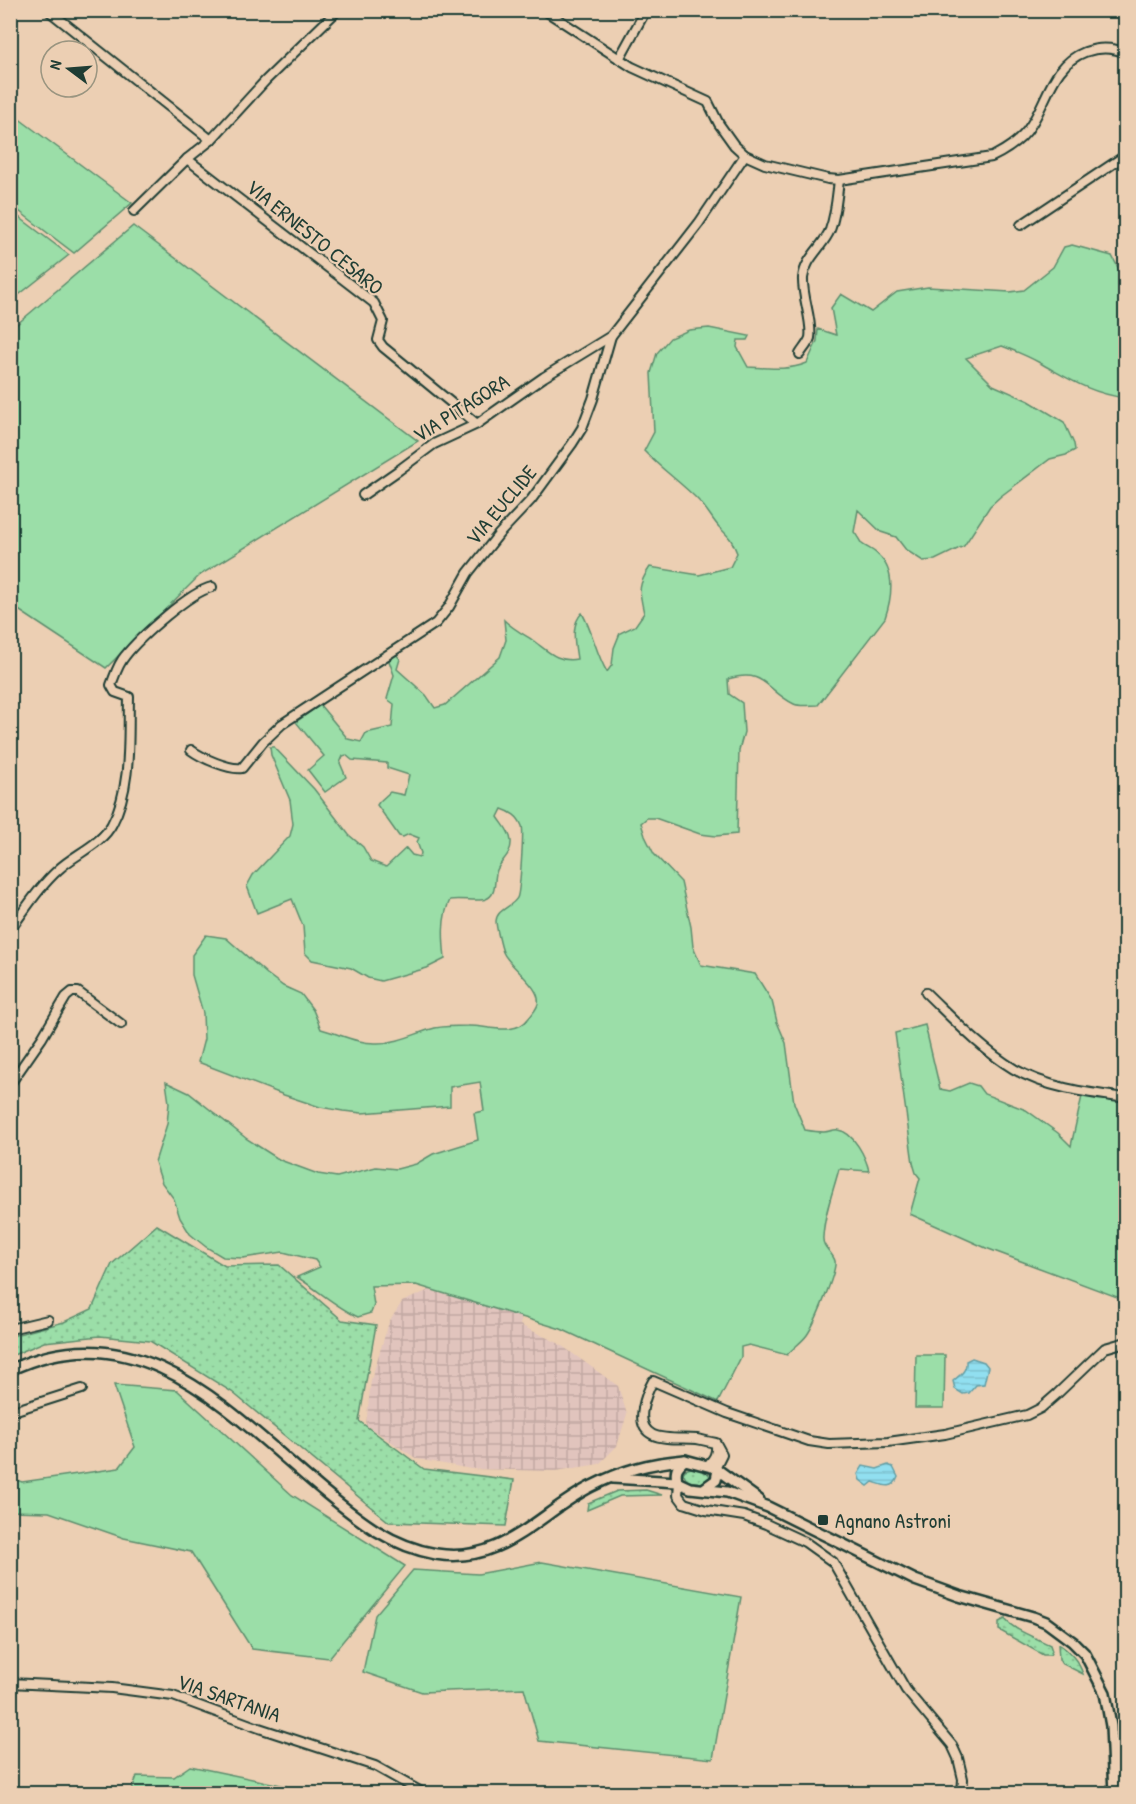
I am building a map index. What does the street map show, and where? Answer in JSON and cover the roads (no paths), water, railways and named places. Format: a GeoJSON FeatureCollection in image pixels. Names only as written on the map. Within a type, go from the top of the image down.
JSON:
{"type":"FeatureCollection","features":[{"type":"Feature","properties":{"kind":"street"},"geometry":{"type":"LineString","coordinates":[[48,10],[211,140]]}},
{"type":"Feature","properties":{"kind":"street"},"geometry":{"type":"LineString","coordinates":[[134,211],[187,159],[211,140],[266,80],[338,10]]}},
{"type":"Feature","properties":{"kind":"street"},"geometry":{"type":"LineString","coordinates":[[544,10],[647,75],[708,102],[724,131],[745,155],[781,169],[839,180],[992,157],[1024,135],[1031,126],[1056,76],[1072,59],[1099,48],[1116,49],[1125,53]]}},
{"type":"Feature","properties":{"kind":"street"},"geometry":{"type":"LineString","coordinates":[[619,59],[646,10]]}},
{"type":"Feature","properties":{"kind":"street","name":"VIA EUCLIDE"},"geometry":{"type":"LineString","coordinates":[[191,750],[236,769],[242,768],[263,741],[282,724],[436,623],[449,607],[468,573],[499,534],[531,500],[572,444],[582,428],[593,399],[611,336],[699,223],[745,155]]}},
{"type":"Feature","properties":{"kind":"street"},"geometry":{"type":"LineString","coordinates":[[1021,225],[1125,155]]}},
{"type":"Feature","properties":{"kind":"street","name":"VIA ERNESTO CESARO"},"geometry":{"type":"LineString","coordinates":[[187,159],[374,303],[384,321],[378,340],[383,347],[477,424]]}},
{"type":"Feature","properties":{"kind":"street"},"geometry":{"type":"LineString","coordinates":[[800,354],[810,338],[805,302],[805,271],[808,262],[830,230],[839,180]]}},
{"type":"Feature","properties":{"kind":"street","name":"VIA PITAGORA"},"geometry":{"type":"LineString","coordinates":[[363,495],[434,444],[477,424],[544,377],[611,336]]}},
{"type":"Feature","properties":{"kind":"street"},"geometry":{"type":"LineString","coordinates":[[10,930],[44,883],[62,866],[96,842],[112,826],[121,799],[128,746],[129,697],[115,692],[111,685],[118,667],[140,640],[190,597],[201,590],[212,587]]}},
{"type":"Feature","properties":{"kind":"street"},"geometry":{"type":"LineString","coordinates":[[10,1084],[72,992],[78,992],[122,1024]]}},
{"type":"Feature","properties":{"kind":"street"},"geometry":{"type":"LineString","coordinates":[[926,993],[993,1054],[1015,1069],[1034,1078],[1084,1093],[1125,1098]]}},
{"type":"Feature","properties":{"kind":"street"},"geometry":{"type":"LineString","coordinates":[[10,1329],[48,1320]]}},
{"type":"Feature","properties":{"kind":"street"},"geometry":{"type":"LineString","coordinates":[[705,1488],[716,1480],[714,1468],[722,1454],[716,1443],[700,1439],[657,1437],[644,1429],[642,1415],[648,1390],[653,1381],[726,1413],[809,1441],[829,1444],[888,1442],[945,1434],[1028,1415],[1041,1408],[1105,1348],[1125,1342]]}},
{"type":"Feature","properties":{"kind":"street"},"geometry":{"type":"LineString","coordinates":[[10,1370],[59,1353],[98,1352],[154,1364],[186,1379],[246,1423],[300,1472],[377,1533],[398,1544],[418,1550],[448,1555],[477,1552],[495,1547],[516,1538],[578,1494],[634,1467],[685,1460],[714,1468],[768,1507]]}},
{"type":"Feature","properties":{"kind":"street"},"geometry":{"type":"LineString","coordinates":[[10,1412],[82,1389]]}},
{"type":"Feature","properties":{"kind":"street"},"geometry":{"type":"LineString","coordinates":[[685,1460],[677,1466],[675,1472],[678,1496],[684,1503],[706,1510],[744,1516],[766,1524],[806,1542],[833,1562],[906,1690],[952,1745],[963,1779],[962,1794]]}},
{"type":"Feature","properties":{"kind":"street"},"geometry":{"type":"LineString","coordinates":[[611,1478],[678,1483],[690,1488],[727,1492],[768,1507],[915,1580],[959,1596],[1046,1622],[1085,1654],[1105,1693],[1111,1726],[1114,1794]]}},
{"type":"Feature","properties":{"kind":"street"},"geometry":{"type":"LineString","coordinates":[[684,1503],[685,1491],[690,1488]]}},
{"type":"Feature","properties":{"kind":"street","name":"VIA SARTANIA"},"geometry":{"type":"LineString","coordinates":[[10,1683],[112,1688],[173,1696],[259,1728],[375,1766],[425,1794]]}},
{"type":"Feature","properties":{"kind":"water"},"geometry":{"type":"Polygon","coordinates":[[[972,1358],[984,1362],[988,1367],[984,1384],[976,1385],[969,1393],[963,1394],[955,1389],[953,1381],[964,1370],[966,1361],[972,1358]]]}},
{"type":"Feature","properties":{"kind":"water"},"geometry":{"type":"Polygon","coordinates":[[[888,1465],[893,1467],[898,1477],[891,1486],[873,1482],[868,1486],[860,1480],[858,1474],[863,1466],[877,1469],[888,1465]]]}},
{"type":"Feature","properties":{"kind":"place","name":"Agnano Astroni"},"geometry":{"type":"Point","coordinates":[823,1520]}}]}
